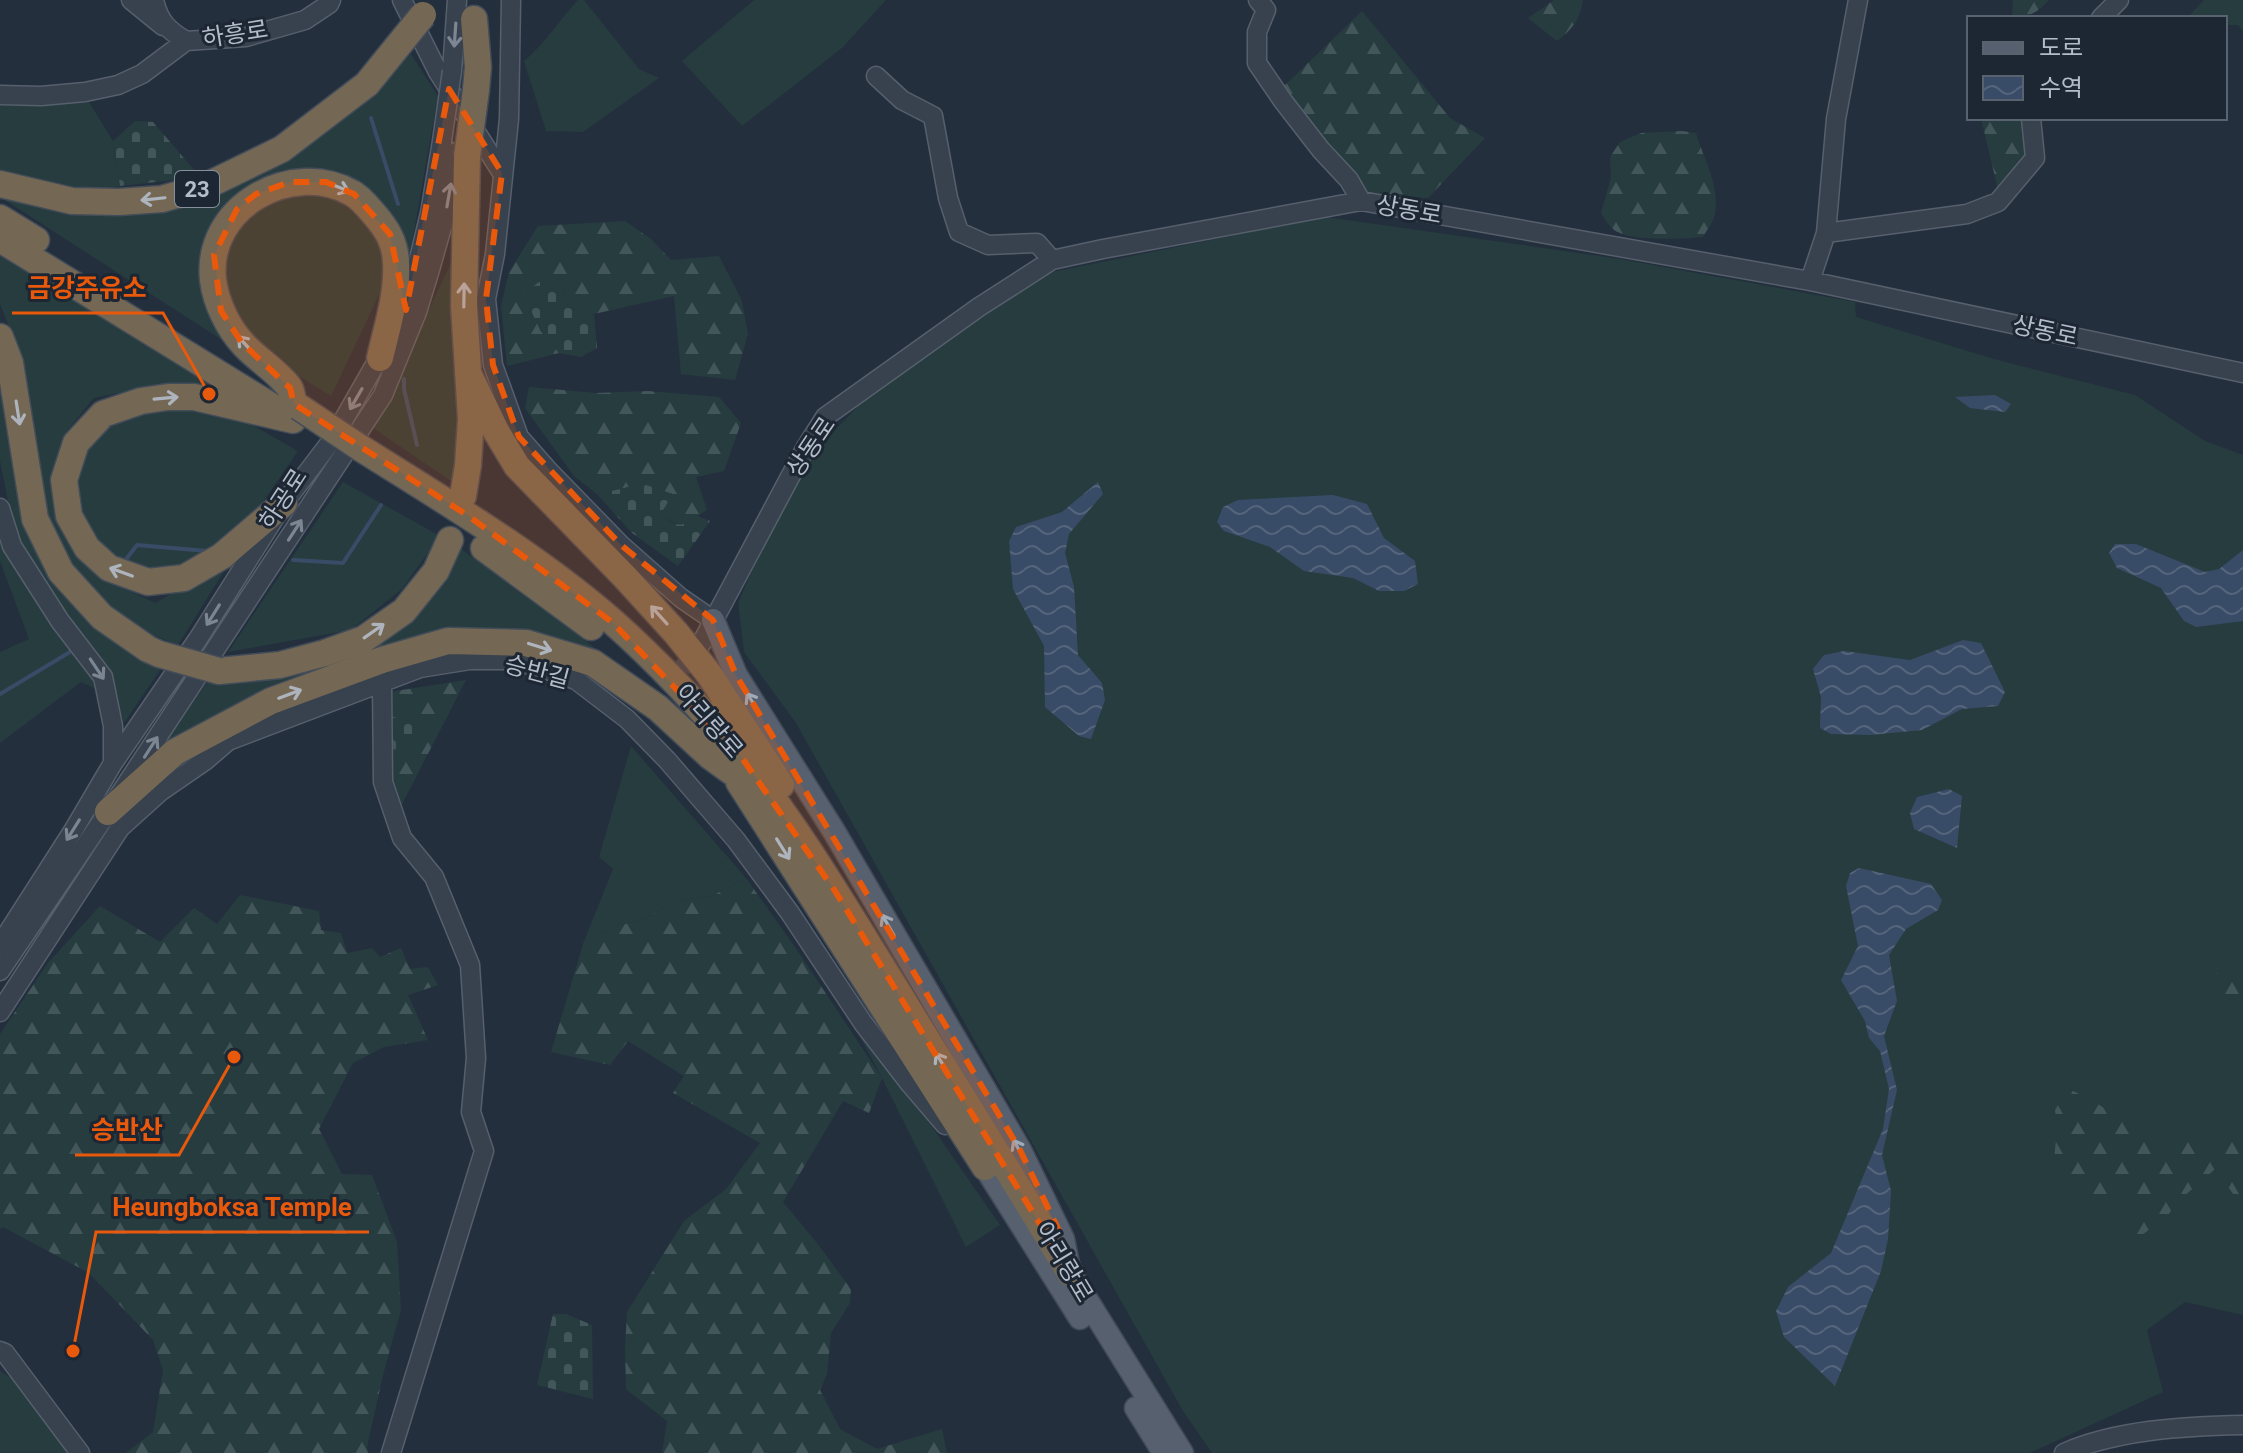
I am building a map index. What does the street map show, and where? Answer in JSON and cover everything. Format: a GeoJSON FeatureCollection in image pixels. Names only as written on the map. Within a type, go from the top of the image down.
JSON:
{"type":"FeatureCollection","features":[{"type":"Feature","properties":{"kind":"highway","name":"23"},"geometry":{"type":"LineString","coordinates":[[0,184],[72,201],[103,202],[162,199],[204,187],[282,149],[367,84],[418,5]]}},
{"type":"Feature","properties":{"kind":"highway"},"geometry":{"type":"LineString","coordinates":[[463,496],[471,419],[455,150],[465,81],[478,67],[469,6]]}},
{"type":"Feature","properties":{"kind":"highway"},"geometry":{"type":"LineString","coordinates":[[284,503],[222,556],[184,578],[148,582],[109,568],[87,548],[69,516],[64,480],[76,443],[103,414],[141,401],[194,397],[297,414],[290,388],[242,343],[221,311],[213,280],[214,255],[223,230],[237,209],[256,194],[290,182],[326,182],[354,194],[390,234],[396,261],[395,290],[380,358]]}},
{"type":"Feature","properties":{"kind":"highway","name":"아리랑로"},"geometry":{"type":"LineString","coordinates":[[0,218],[356,452],[470,517],[548,571],[612,622],[680,688],[742,758],[835,891],[1070,1273]]}},
{"type":"Feature","properties":{"kind":"highway","name":"아리랑로"},"geometry":{"type":"LineString","coordinates":[[0,239],[208,366],[297,414]]}},
{"type":"Feature","properties":{"kind":"highway"},"geometry":{"type":"LineString","coordinates":[[0,337],[10,363],[35,519],[61,572],[102,617],[159,654],[219,671],[280,665],[364,639],[404,611],[436,571],[450,540]]}},
{"type":"Feature","properties":{"kind":"highway"},"geometry":{"type":"LineString","coordinates":[[468,373],[517,466],[625,577],[709,674],[815,837],[830,870],[835,891]]}},
{"type":"Feature","properties":{"kind":"highway","name":"아리랑로"},"geometry":{"type":"LineString","coordinates":[[356,452],[620,649],[714,745],[985,1167]]}},
{"type":"Feature","properties":{"kind":"highway"},"geometry":{"type":"LineString","coordinates":[[108,812],[175,752],[271,701],[382,660],[448,641],[526,643],[593,663],[658,708],[732,772]]}},
{"type":"Feature","properties":{"kind":"main road"},"geometry":{"type":"LineString","coordinates":[[713,620],[736,675],[835,833],[1020,1150],[1063,1239],[1070,1273]]}},
{"type":"Feature","properties":{"kind":"main road","name":"아리랑로"},"geometry":{"type":"LineString","coordinates":[[985,1167],[1164,1453]]}},
{"type":"Feature","properties":{"kind":"main road","name":"아리랑로"},"geometry":{"type":"LineString","coordinates":[[1070,1273],[1182,1453]]}},
{"type":"Feature","properties":{"kind":"street"},"geometry":{"type":"LineString","coordinates":[[131,0],[186,41]]}},
{"type":"Feature","properties":{"kind":"street"},"geometry":{"type":"LineString","coordinates":[[154,0],[168,30]]}},
{"type":"Feature","properties":{"kind":"street","name":"하흥로"},"geometry":{"type":"LineString","coordinates":[[0,95],[41,96],[118,85],[142,74],[186,41],[246,37],[305,20],[331,0]]}},
{"type":"Feature","properties":{"kind":"street"},"geometry":{"type":"LineString","coordinates":[[511,0],[509,119],[495,254],[486,299],[493,365],[519,437],[621,545],[681,598],[713,620]]}},
{"type":"Feature","properties":{"kind":"street"},"geometry":{"type":"LineString","coordinates":[[1258,0],[1266,10],[1257,32],[1257,63],[1321,150],[1349,180],[1361,201]]}},
{"type":"Feature","properties":{"kind":"street"},"geometry":{"type":"LineString","coordinates":[[1810,281],[1826,233],[1836,119],[1858,0]]}},
{"type":"Feature","properties":{"kind":"street"},"geometry":{"type":"LineString","coordinates":[[2103,16],[2119,0]]}},
{"type":"Feature","properties":{"kind":"street"},"geometry":{"type":"LineString","coordinates":[[418,5],[438,72],[502,173]]}},
{"type":"Feature","properties":{"kind":"street"},"geometry":{"type":"LineString","coordinates":[[876,76],[902,100],[933,116],[948,198],[959,232],[988,245],[1037,243],[1052,260]]}},
{"type":"Feature","properties":{"kind":"street"},"geometry":{"type":"LineString","coordinates":[[1826,233],[1967,214],[1998,202],[2035,158],[2031,120]]}},
{"type":"Feature","properties":{"kind":"street","name":"하공로"},"geometry":{"type":"LineString","coordinates":[[0,945],[113,763],[198,639],[284,503],[332,440],[380,358],[413,284],[430,213],[455,150]]}},
{"type":"Feature","properties":{"kind":"street","name":"하공로"},"geometry":{"type":"LineString","coordinates":[[0,971],[383,395],[417,312],[429,273],[446,213],[455,150]]}},
{"type":"Feature","properties":{"kind":"street","name":"상동로"},"geometry":{"type":"LineString","coordinates":[[701,644],[825,417],[979,307],[1052,260],[1361,201],[1810,281],[2243,373]]}},
{"type":"Feature","properties":{"kind":"street"},"geometry":{"type":"LineString","coordinates":[[0,508],[12,546],[60,621],[103,677],[113,726],[113,763]]}},
{"type":"Feature","properties":{"kind":"street","name":"승반길"},"geometry":{"type":"LineString","coordinates":[[0,1012],[120,828],[228,741],[420,668],[470,660],[510,660],[576,680],[642,721],[736,840],[873,1035],[910,1084],[939,1115],[975,1169],[985,1167]]}},
{"type":"Feature","properties":{"kind":"street"},"geometry":{"type":"LineString","coordinates":[[382,682],[383,782],[402,838],[434,877],[470,965],[476,1058],[471,1112],[484,1151],[391,1453]]}},
{"type":"Feature","properties":{"kind":"street"},"geometry":{"type":"LineString","coordinates":[[0,1351],[5,1353],[80,1453]]}},
{"type":"Feature","properties":{"kind":"street"},"geometry":{"type":"LineString","coordinates":[[2064,1453],[2088,1442],[2189,1425],[2243,1425]]}},
{"type":"Feature","properties":{"kind":"highlighted area"},"geometry":{"type":"Polygon","coordinates":[[[449,89],[502,173],[486,299],[493,365],[519,437],[621,545],[713,620],[736,675],[1020,1150],[1063,1239],[1070,1273],[835,891],[742,758],[612,622],[470,517],[294,404],[290,388],[242,343],[221,311],[214,255],[237,209],[256,194],[290,182],[326,182],[354,194],[390,234],[406,310],[449,89]]]}},
{"type":"Feature","properties":{"kind":"green space"},"geometry":{"type":"Polygon","coordinates":[[[578,0],[584,0],[639,69],[659,78],[583,132],[546,131],[524,61],[578,0]]]}},
{"type":"Feature","properties":{"kind":"green space"},"geometry":{"type":"Polygon","coordinates":[[[754,0],[886,0],[842,48],[742,126],[682,61],[754,0]]]}},
{"type":"Feature","properties":{"kind":"green space"},"geometry":{"type":"Polygon","coordinates":[[[1554,0],[1583,0],[1575,23],[1557,41],[1528,18],[1554,0]]]}},
{"type":"Feature","properties":{"kind":"green space"},"geometry":{"type":"Polygon","coordinates":[[[2013,0],[2049,0],[2032,14],[2012,16],[2013,0]]]}},
{"type":"Feature","properties":{"kind":"green space"},"geometry":{"type":"Polygon","coordinates":[[[2204,0],[2243,0],[2243,31],[2238,25],[2227,25],[2227,16],[2189,16],[2204,0]]]}},
{"type":"Feature","properties":{"kind":"green space"},"geometry":{"type":"Polygon","coordinates":[[[1362,11],[1450,118],[1485,138],[1428,198],[1367,194],[1283,87],[1362,11]]]}},
{"type":"Feature","properties":{"kind":"green space"},"geometry":{"type":"Polygon","coordinates":[[[411,54],[438,96],[410,254],[383,209],[344,174],[281,170],[221,208],[201,277],[233,347],[0,197],[93,216],[238,184],[352,110],[411,54]]]}},
{"type":"Feature","properties":{"kind":"green space"},"geometry":{"type":"Polygon","coordinates":[[[89,102],[113,141],[120,186],[99,191],[19,179],[0,173],[0,105],[89,102]]]}},
{"type":"Feature","properties":{"kind":"green space"},"geometry":{"type":"Polygon","coordinates":[[[1981,120],[2024,120],[2027,143],[2024,158],[1998,190],[1981,120]]]}},
{"type":"Feature","properties":{"kind":"green space"},"geometry":{"type":"Polygon","coordinates":[[[135,121],[153,122],[195,171],[184,179],[120,186],[113,141],[135,121]]]}},
{"type":"Feature","properties":{"kind":"green space"},"geometry":{"type":"Polygon","coordinates":[[[1641,133],[1696,133],[1715,193],[1715,214],[1703,237],[1643,238],[1613,229],[1601,213],[1611,177],[1610,157],[1620,142],[1641,133]]]}},
{"type":"Feature","properties":{"kind":"green space"},"geometry":{"type":"Polygon","coordinates":[[[310,191],[349,204],[382,241],[386,280],[331,396],[289,370],[252,335],[227,292],[225,253],[241,218],[263,199],[310,191]]]}},
{"type":"Feature","properties":{"kind":"green space"},"geometry":{"type":"Polygon","coordinates":[[[1326,217],[1620,259],[1855,302],[1856,317],[1994,359],[2135,395],[2205,441],[2243,455],[2243,1315],[2185,1302],[2147,1330],[2163,1392],[2030,1453],[1212,1453],[1183,1411],[796,723],[744,652],[738,603],[794,473],[884,379],[1037,275],[1326,217]]]}},
{"type":"Feature","properties":{"kind":"green space"},"geometry":{"type":"Polygon","coordinates":[[[625,221],[651,239],[671,260],[719,256],[742,301],[748,334],[735,380],[681,374],[674,296],[594,314],[568,307],[563,286],[540,330],[559,353],[507,366],[501,306],[509,272],[538,226],[625,221]]]}},
{"type":"Feature","properties":{"kind":"green space"},"geometry":{"type":"Polygon","coordinates":[[[0,252],[234,395],[163,384],[94,398],[66,432],[54,487],[72,550],[101,577],[155,603],[231,560],[178,645],[133,627],[79,580],[50,528],[20,354],[0,304],[0,252]]]}},
{"type":"Feature","properties":{"kind":"green space"},"geometry":{"type":"Polygon","coordinates":[[[451,263],[459,433],[457,485],[373,428],[451,263]]]}},
{"type":"Feature","properties":{"kind":"green space"},"geometry":{"type":"Polygon","coordinates":[[[550,275],[563,286],[568,307],[594,314],[597,348],[581,357],[559,353],[540,330],[523,293],[550,275]]]}},
{"type":"Feature","properties":{"kind":"green space"},"geometry":{"type":"Polygon","coordinates":[[[0,364],[34,535],[163,666],[124,723],[106,665],[73,623],[14,530],[0,461],[0,364]]]}},
{"type":"Feature","properties":{"kind":"green space"},"geometry":{"type":"Polygon","coordinates":[[[529,387],[596,393],[648,391],[719,397],[741,423],[724,471],[696,477],[707,510],[680,524],[660,515],[672,494],[643,484],[597,494],[574,476],[525,408],[529,387]]]}},
{"type":"Feature","properties":{"kind":"green space"},"geometry":{"type":"Polygon","coordinates":[[[168,407],[233,414],[298,451],[263,502],[220,544],[186,566],[143,572],[109,556],[79,520],[74,477],[92,438],[116,419],[168,407]]]}},
{"type":"Feature","properties":{"kind":"green space"},"geometry":{"type":"Polygon","coordinates":[[[343,482],[440,536],[402,589],[351,630],[228,652],[343,482]]]}},
{"type":"Feature","properties":{"kind":"green space"},"geometry":{"type":"Polygon","coordinates":[[[643,484],[673,494],[660,515],[670,522],[682,524],[697,516],[710,521],[678,566],[632,533],[597,494],[643,484]]]}},
{"type":"Feature","properties":{"kind":"green space"},"geometry":{"type":"Polygon","coordinates":[[[0,526],[18,572],[96,678],[96,689],[81,682],[0,743],[0,652],[29,639],[0,561],[0,526]]]}},
{"type":"Feature","properties":{"kind":"green space"},"geometry":{"type":"Polygon","coordinates":[[[460,548],[610,659],[402,645],[148,766],[209,680],[376,642],[460,548]]]}},
{"type":"Feature","properties":{"kind":"green space"},"geometry":{"type":"Polygon","coordinates":[[[466,680],[399,810],[392,782],[389,692],[466,680]]]}},
{"type":"Feature","properties":{"kind":"green space"},"geometry":{"type":"Polygon","coordinates":[[[391,716],[419,726],[415,751],[391,749],[391,716]]]}},
{"type":"Feature","properties":{"kind":"green space"},"geometry":{"type":"Polygon","coordinates":[[[631,746],[746,878],[712,896],[676,901],[646,918],[584,941],[613,869],[599,857],[631,746]]]}},
{"type":"Feature","properties":{"kind":"green space"},"geometry":{"type":"Polygon","coordinates":[[[746,878],[882,1078],[869,1113],[843,1101],[783,1202],[851,1289],[850,1303],[831,1333],[827,1374],[820,1390],[840,1429],[877,1449],[942,1429],[947,1453],[662,1453],[667,1421],[626,1389],[627,1312],[684,1221],[726,1189],[760,1143],[673,1093],[684,1076],[628,1041],[610,1065],[551,1052],[584,941],[646,918],[676,901],[712,896],[746,878]]]}},
{"type":"Feature","properties":{"kind":"green space"},"geometry":{"type":"Polygon","coordinates":[[[240,895],[319,911],[321,930],[341,933],[347,953],[372,948],[380,957],[401,948],[410,969],[428,967],[438,985],[408,995],[428,1040],[384,1047],[353,1063],[319,1129],[342,1174],[372,1175],[397,1242],[401,1310],[384,1371],[368,1453],[126,1453],[153,1432],[163,1370],[153,1340],[89,1273],[3,1227],[0,1229],[0,1034],[48,963],[100,906],[160,942],[194,908],[217,924],[240,895]]]}},
{"type":"Feature","properties":{"kind":"green space"},"geometry":{"type":"Polygon","coordinates":[[[2229,956],[2243,961],[2243,1031],[2216,997],[2209,977],[2219,972],[2229,956]]]}},
{"type":"Feature","properties":{"kind":"green space"},"geometry":{"type":"Polygon","coordinates":[[[843,1005],[1000,1225],[966,1247],[882,1078],[843,1005]]]}},
{"type":"Feature","properties":{"kind":"green space"},"geometry":{"type":"Polygon","coordinates":[[[2068,1088],[2136,1125],[2149,1144],[2180,1139],[2192,1132],[2210,1142],[2243,1142],[2243,1224],[2239,1202],[2215,1169],[2174,1205],[2168,1216],[2135,1240],[2129,1193],[2104,1200],[2092,1211],[2073,1198],[2053,1174],[2057,1126],[2055,1110],[2068,1088]]]}},
{"type":"Feature","properties":{"kind":"green space"},"geometry":{"type":"Polygon","coordinates":[[[553,1314],[566,1314],[592,1325],[593,1399],[537,1385],[553,1314]]]}},
{"type":"Feature","properties":{"kind":"green space"},"geometry":{"type":"Polygon","coordinates":[[[0,1371],[16,1381],[72,1453],[0,1453],[0,1371]]]}},
{"type":"Feature","properties":{"kind":"water"},"geometry":{"type":"Polygon","coordinates":[[[1995,395],[2011,404],[2005,412],[1970,408],[1955,397],[1995,395]]]}},
{"type":"Feature","properties":{"kind":"water"},"geometry":{"type":"Polygon","coordinates":[[[1098,482],[1103,494],[1069,534],[1065,553],[1074,587],[1078,655],[1102,683],[1105,700],[1091,739],[1079,736],[1045,707],[1044,646],[1013,589],[1009,541],[1016,527],[1062,512],[1098,482]]]}},
{"type":"Feature","properties":{"kind":"water"},"geometry":{"type":"Polygon","coordinates":[[[1333,495],[1367,504],[1384,538],[1415,561],[1418,584],[1404,591],[1379,591],[1353,578],[1304,571],[1270,547],[1224,531],[1217,522],[1223,507],[1238,500],[1333,495]]]}},
{"type":"Feature","properties":{"kind":"water"},"geometry":{"type":"Polygon","coordinates":[[[2115,544],[2136,544],[2205,572],[2219,569],[2243,550],[2243,621],[2196,627],[2184,621],[2161,588],[2117,568],[2109,553],[2115,544]]]}},
{"type":"Feature","properties":{"kind":"water"},"geometry":{"type":"Polygon","coordinates":[[[1963,640],[1981,643],[2005,692],[1998,706],[1962,709],[1922,730],[1870,735],[1831,734],[1820,728],[1821,697],[1813,669],[1824,655],[1844,651],[1910,660],[1963,640]]]}},
{"type":"Feature","properties":{"kind":"water"},"geometry":{"type":"Polygon","coordinates":[[[1949,789],[1962,796],[1957,848],[1914,829],[1910,813],[1917,797],[1949,789]]]}},
{"type":"Feature","properties":{"kind":"water"},"geometry":{"type":"Polygon","coordinates":[[[1859,868],[1931,884],[1942,900],[1938,910],[1906,929],[1889,955],[1897,1001],[1884,1036],[1897,1090],[1882,1155],[1891,1191],[1888,1239],[1881,1271],[1835,1386],[1784,1337],[1776,1311],[1788,1287],[1831,1253],[1883,1129],[1889,1089],[1880,1051],[1869,1038],[1865,1021],[1841,980],[1858,946],[1846,886],[1850,873],[1859,868]]]}},
{"type":"Feature","properties":{"kind":"waterway"},"geometry":{"type":"LineString","coordinates":[[371,118],[398,204]]}},
{"type":"Feature","properties":{"kind":"waterway"},"geometry":{"type":"LineString","coordinates":[[404,379],[417,445]]}},
{"type":"Feature","properties":{"kind":"waterway"},"geometry":{"type":"LineString","coordinates":[[293,560],[343,563],[381,505]]}},
{"type":"Feature","properties":{"kind":"waterway"},"geometry":{"type":"LineString","coordinates":[[124,562],[137,545],[207,551]]}},
{"type":"Feature","properties":{"kind":"waterway"},"geometry":{"type":"LineString","coordinates":[[0,694],[72,648]]}},
{"type":"Feature","properties":{"kind":"tunnel"},"geometry":{"type":"LineString","coordinates":[[649,712],[699,646]]}},
{"type":"Feature","properties":{"kind":"place","name":"금강주유소"},"geometry":{"type":"Point","coordinates":[209,394]}},
{"type":"Feature","properties":{"kind":"place","name":"승반산"},"geometry":{"type":"Point","coordinates":[234,1057]}},
{"type":"Feature","properties":{"kind":"place","name":"Heungboksa Temple"},"geometry":{"type":"Point","coordinates":[73,1351]}}]}
